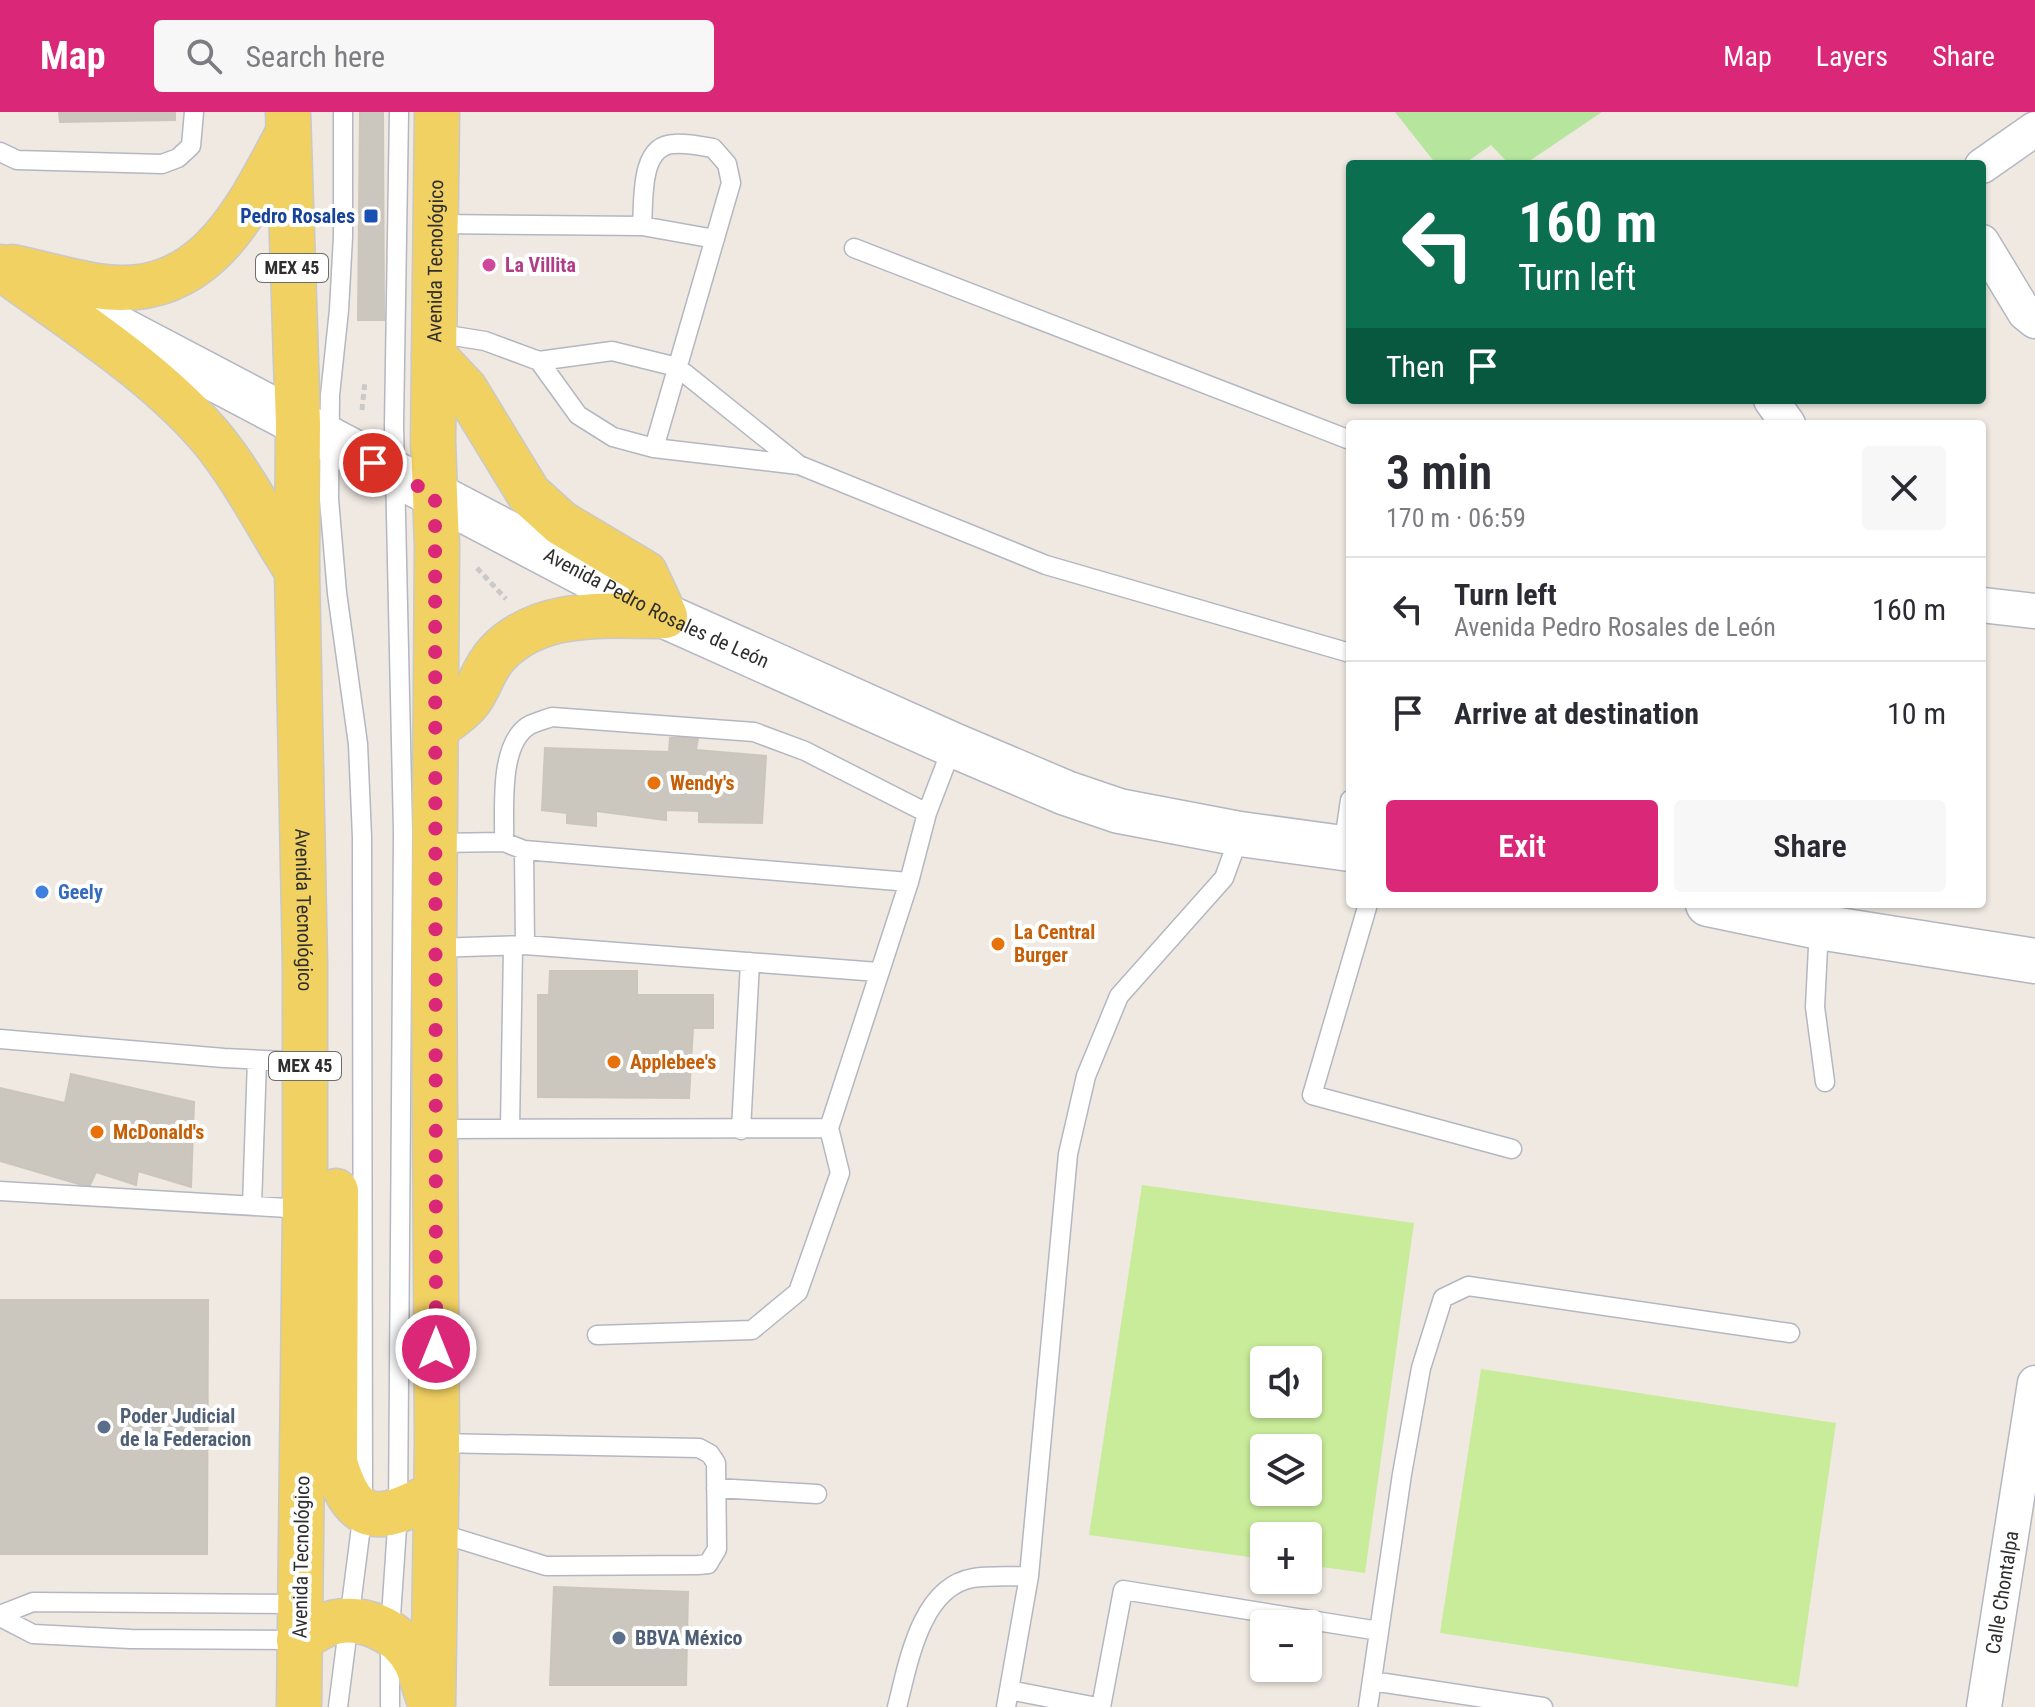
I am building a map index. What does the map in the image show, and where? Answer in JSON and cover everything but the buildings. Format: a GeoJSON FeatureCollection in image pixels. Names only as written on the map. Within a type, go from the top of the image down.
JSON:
{"type":"FeatureCollection","features":[{"type":"Feature","properties":{"kind":"main road","name":"Avenida Tecnológico"},"geometry":{"type":"LineString","coordinates":[[432,1707],[437,1443],[433,442],[437,112]]}},
{"type":"Feature","properties":{"kind":"main road","name":"Avenida Tecnológico"},"geometry":{"type":"LineString","coordinates":[[288,122],[314,432],[297,571],[305,965],[299,1707]]}},
{"type":"Feature","properties":{"kind":"main road"},"geometry":{"type":"LineString","coordinates":[[0,265],[98,286],[147,285],[183,273],[217,248],[245,212],[288,122]]}},
{"type":"Feature","properties":{"kind":"main road","name":"Avenida Pedro Rosales de León"},"geometry":{"type":"LineString","coordinates":[[0,265],[665,616],[953,745],[1066,793],[1119,811],[1240,834],[1346,849]]}},
{"type":"Feature","properties":{"kind":"main road"},"geometry":{"type":"LineString","coordinates":[[0,265],[166,391],[213,440],[297,571]]}},
{"type":"Feature","properties":{"kind":"main road"},"geometry":{"type":"LineString","coordinates":[[434,344],[529,494],[561,523],[645,573],[665,616],[561,619],[525,631],[483,671],[470,701],[436,729]]}},
{"type":"Feature","properties":{"kind":"main road"},"geometry":{"type":"LineString","coordinates":[[1727,908],[1819,927],[2035,961]]}},
{"type":"Feature","properties":{"kind":"main road"},"geometry":{"type":"LineString","coordinates":[[305,965],[336,1082],[335,1462],[343,1491],[380,1512],[436,1513]]}},
{"type":"Feature","properties":{"kind":"main road"},"geometry":{"type":"LineString","coordinates":[[299,1622],[370,1624],[390,1631],[417,1663],[432,1707]]}},
{"type":"Feature","properties":{"kind":"street"},"geometry":{"type":"LineString","coordinates":[[1986,163],[2035,129]]}},
{"type":"Feature","properties":{"kind":"street"},"geometry":{"type":"LineString","coordinates":[[1986,249],[2025,313],[2035,321]]}},
{"type":"Feature","properties":{"kind":"street"},"geometry":{"type":"LineString","coordinates":[[1986,605],[2035,611]]}},
{"type":"Feature","properties":{"kind":"street","name":"Calle Chontalpa"},"geometry":{"type":"LineString","coordinates":[[1984,1707],[2035,1383]]}},
{"type":"Feature","properties":{"kind":"lane"},"geometry":{"type":"LineString","coordinates":[[0,152],[17,160],[162,164],[178,158],[191,146],[195,131],[194,112]]}},
{"type":"Feature","properties":{"kind":"lane"},"geometry":{"type":"LineString","coordinates":[[343,112],[343,237],[314,432],[329,499],[337,593],[358,744],[380,1512],[390,1631],[390,1707]]}},
{"type":"Feature","properties":{"kind":"lane"},"geometry":{"type":"LineString","coordinates":[[338,1707],[357,1574],[380,1512],[403,832],[394,474],[399,112]]}},
{"type":"Feature","properties":{"kind":"lane"},"geometry":{"type":"LineString","coordinates":[[642,226],[648,164],[655,152],[671,143],[713,148],[727,164],[731,183],[654,448]]}},
{"type":"Feature","properties":{"kind":"lane"},"geometry":{"type":"LineString","coordinates":[[437,224],[642,226],[715,239]]}},
{"type":"Feature","properties":{"kind":"lane"},"geometry":{"type":"LineString","coordinates":[[854,248],[1346,438]]}},
{"type":"Feature","properties":{"kind":"lane"},"geometry":{"type":"LineString","coordinates":[[434,344],[485,341],[539,361],[612,351],[677,367],[799,465]]}},
{"type":"Feature","properties":{"kind":"lane"},"geometry":{"type":"LineString","coordinates":[[539,361],[578,415],[613,437],[654,448],[799,465],[1046,565],[1346,652]]}},
{"type":"Feature","properties":{"kind":"lane"},"geometry":{"type":"LineString","coordinates":[[504,842],[507,764],[515,739],[527,727],[552,717],[754,732],[805,751],[927,813]]}},
{"type":"Feature","properties":{"kind":"lane"},"geometry":{"type":"LineString","coordinates":[[597,1335],[752,1330],[798,1292],[840,1173],[829,1128],[909,882],[927,813],[953,745]]}},
{"type":"Feature","properties":{"kind":"lane"},"geometry":{"type":"LineString","coordinates":[[1240,834],[1224,878],[1119,996],[1086,1076],[1068,1154],[1029,1576],[1008,1699],[1099,1707],[1123,1590],[1379,1631]]}},
{"type":"Feature","properties":{"kind":"lane"},"geometry":{"type":"LineString","coordinates":[[435,843],[504,842],[524,850],[909,882]]}},
{"type":"Feature","properties":{"kind":"lane"},"geometry":{"type":"LineString","coordinates":[[510,1128],[524,850]]}},
{"type":"Feature","properties":{"kind":"lane"},"geometry":{"type":"LineString","coordinates":[[1367,908],[1312,1095],[1512,1149]]}},
{"type":"Feature","properties":{"kind":"lane"},"geometry":{"type":"LineString","coordinates":[[1819,927],[1815,1007],[1825,1082]]}},
{"type":"Feature","properties":{"kind":"lane"},"geometry":{"type":"LineString","coordinates":[[434,948],[519,946],[878,972]]}},
{"type":"Feature","properties":{"kind":"lane"},"geometry":{"type":"LineString","coordinates":[[741,1130],[750,962]]}},
{"type":"Feature","properties":{"kind":"lane"},"geometry":{"type":"LineString","coordinates":[[0,1039],[305,1062]]}},
{"type":"Feature","properties":{"kind":"lane"},"geometry":{"type":"LineString","coordinates":[[252,1205],[257,1060]]}},
{"type":"Feature","properties":{"kind":"lane"},"geometry":{"type":"LineString","coordinates":[[435,1129],[829,1128]]}},
{"type":"Feature","properties":{"kind":"lane"},"geometry":{"type":"LineString","coordinates":[[0,1191],[305,1209]]}},
{"type":"Feature","properties":{"kind":"lane"},"geometry":{"type":"LineString","coordinates":[[1368,1707],[1421,1368],[1443,1298],[1468,1286],[1790,1333]]}},
{"type":"Feature","properties":{"kind":"lane"},"geometry":{"type":"LineString","coordinates":[[436,1513],[546,1566],[698,1565],[708,1564],[717,1549],[716,1463],[710,1454],[699,1448],[437,1443]]}},
{"type":"Feature","properties":{"kind":"lane"},"geometry":{"type":"LineString","coordinates":[[716,1488],[817,1494]]}},
{"type":"Feature","properties":{"kind":"lane"},"geometry":{"type":"LineString","coordinates":[[897,1707],[920,1628],[944,1592],[970,1578],[1029,1576]]}},
{"type":"Feature","properties":{"kind":"lane"},"geometry":{"type":"LineString","coordinates":[[0,1616],[33,1602],[132,1603],[299,1622]]}},
{"type":"Feature","properties":{"kind":"lane"},"geometry":{"type":"LineString","coordinates":[[131,1639],[132,1603]]}},
{"type":"Feature","properties":{"kind":"lane"},"geometry":{"type":"LineString","coordinates":[[0,1616],[33,1634],[131,1639],[299,1622]]}},
{"type":"Feature","properties":{"kind":"lane"},"geometry":{"type":"LineString","coordinates":[[1372,1681],[1543,1707]]}},
{"type":"Feature","properties":{"kind":"path"},"geometry":{"type":"LineString","coordinates":[[469,558],[514,607]]}},
{"type":"Feature","properties":{"kind":"green space"},"geometry":{"type":"Polygon","coordinates":[[[1395,112],[1602,112],[1531,160],[1505,160],[1491,145],[1470,160],[1433,160],[1395,112]]]}},
{"type":"Feature","properties":{"kind":"green space"},"geometry":{"type":"Polygon","coordinates":[[[1142,1185],[1414,1223],[1365,1573],[1322,1567],[1322,1522],[1250,1522],[1250,1557],[1089,1535],[1142,1185]]]}},
{"type":"Feature","properties":{"kind":"green space"},"geometry":{"type":"Polygon","coordinates":[[[1481,1369],[1836,1423],[1798,1687],[1440,1633],[1481,1369]]]}},
{"type":"Feature","properties":{"kind":"place","name":"Pedro Rosales"},"geometry":{"type":"Point","coordinates":[371,216]}},
{"type":"Feature","properties":{"kind":"place","name":"La Villita"},"geometry":{"type":"Point","coordinates":[489,265]}},
{"type":"Feature","properties":{"kind":"place","name":"Wendy's"},"geometry":{"type":"Point","coordinates":[654,783]}},
{"type":"Feature","properties":{"kind":"place","name":"Geely"},"geometry":{"type":"Point","coordinates":[42,892]}},
{"type":"Feature","properties":{"kind":"place","name":"La Central Burger"},"geometry":{"type":"Point","coordinates":[998,944]}},
{"type":"Feature","properties":{"kind":"place","name":"Applebee's"},"geometry":{"type":"Point","coordinates":[614,1062]}},
{"type":"Feature","properties":{"kind":"place","name":"McDonald's"},"geometry":{"type":"Point","coordinates":[97,1132]}},
{"type":"Feature","properties":{"kind":"place","name":"Poder Judicial de la Federacion"},"geometry":{"type":"Point","coordinates":[104,1427]}},
{"type":"Feature","properties":{"kind":"place","name":"BBVA México"},"geometry":{"type":"Point","coordinates":[619,1638]}},
{"type":"Feature","properties":{"kind":"route"},"geometry":{"type":"LineString","coordinates":[[373,463],[435,495],[436,1349]]}}]}
